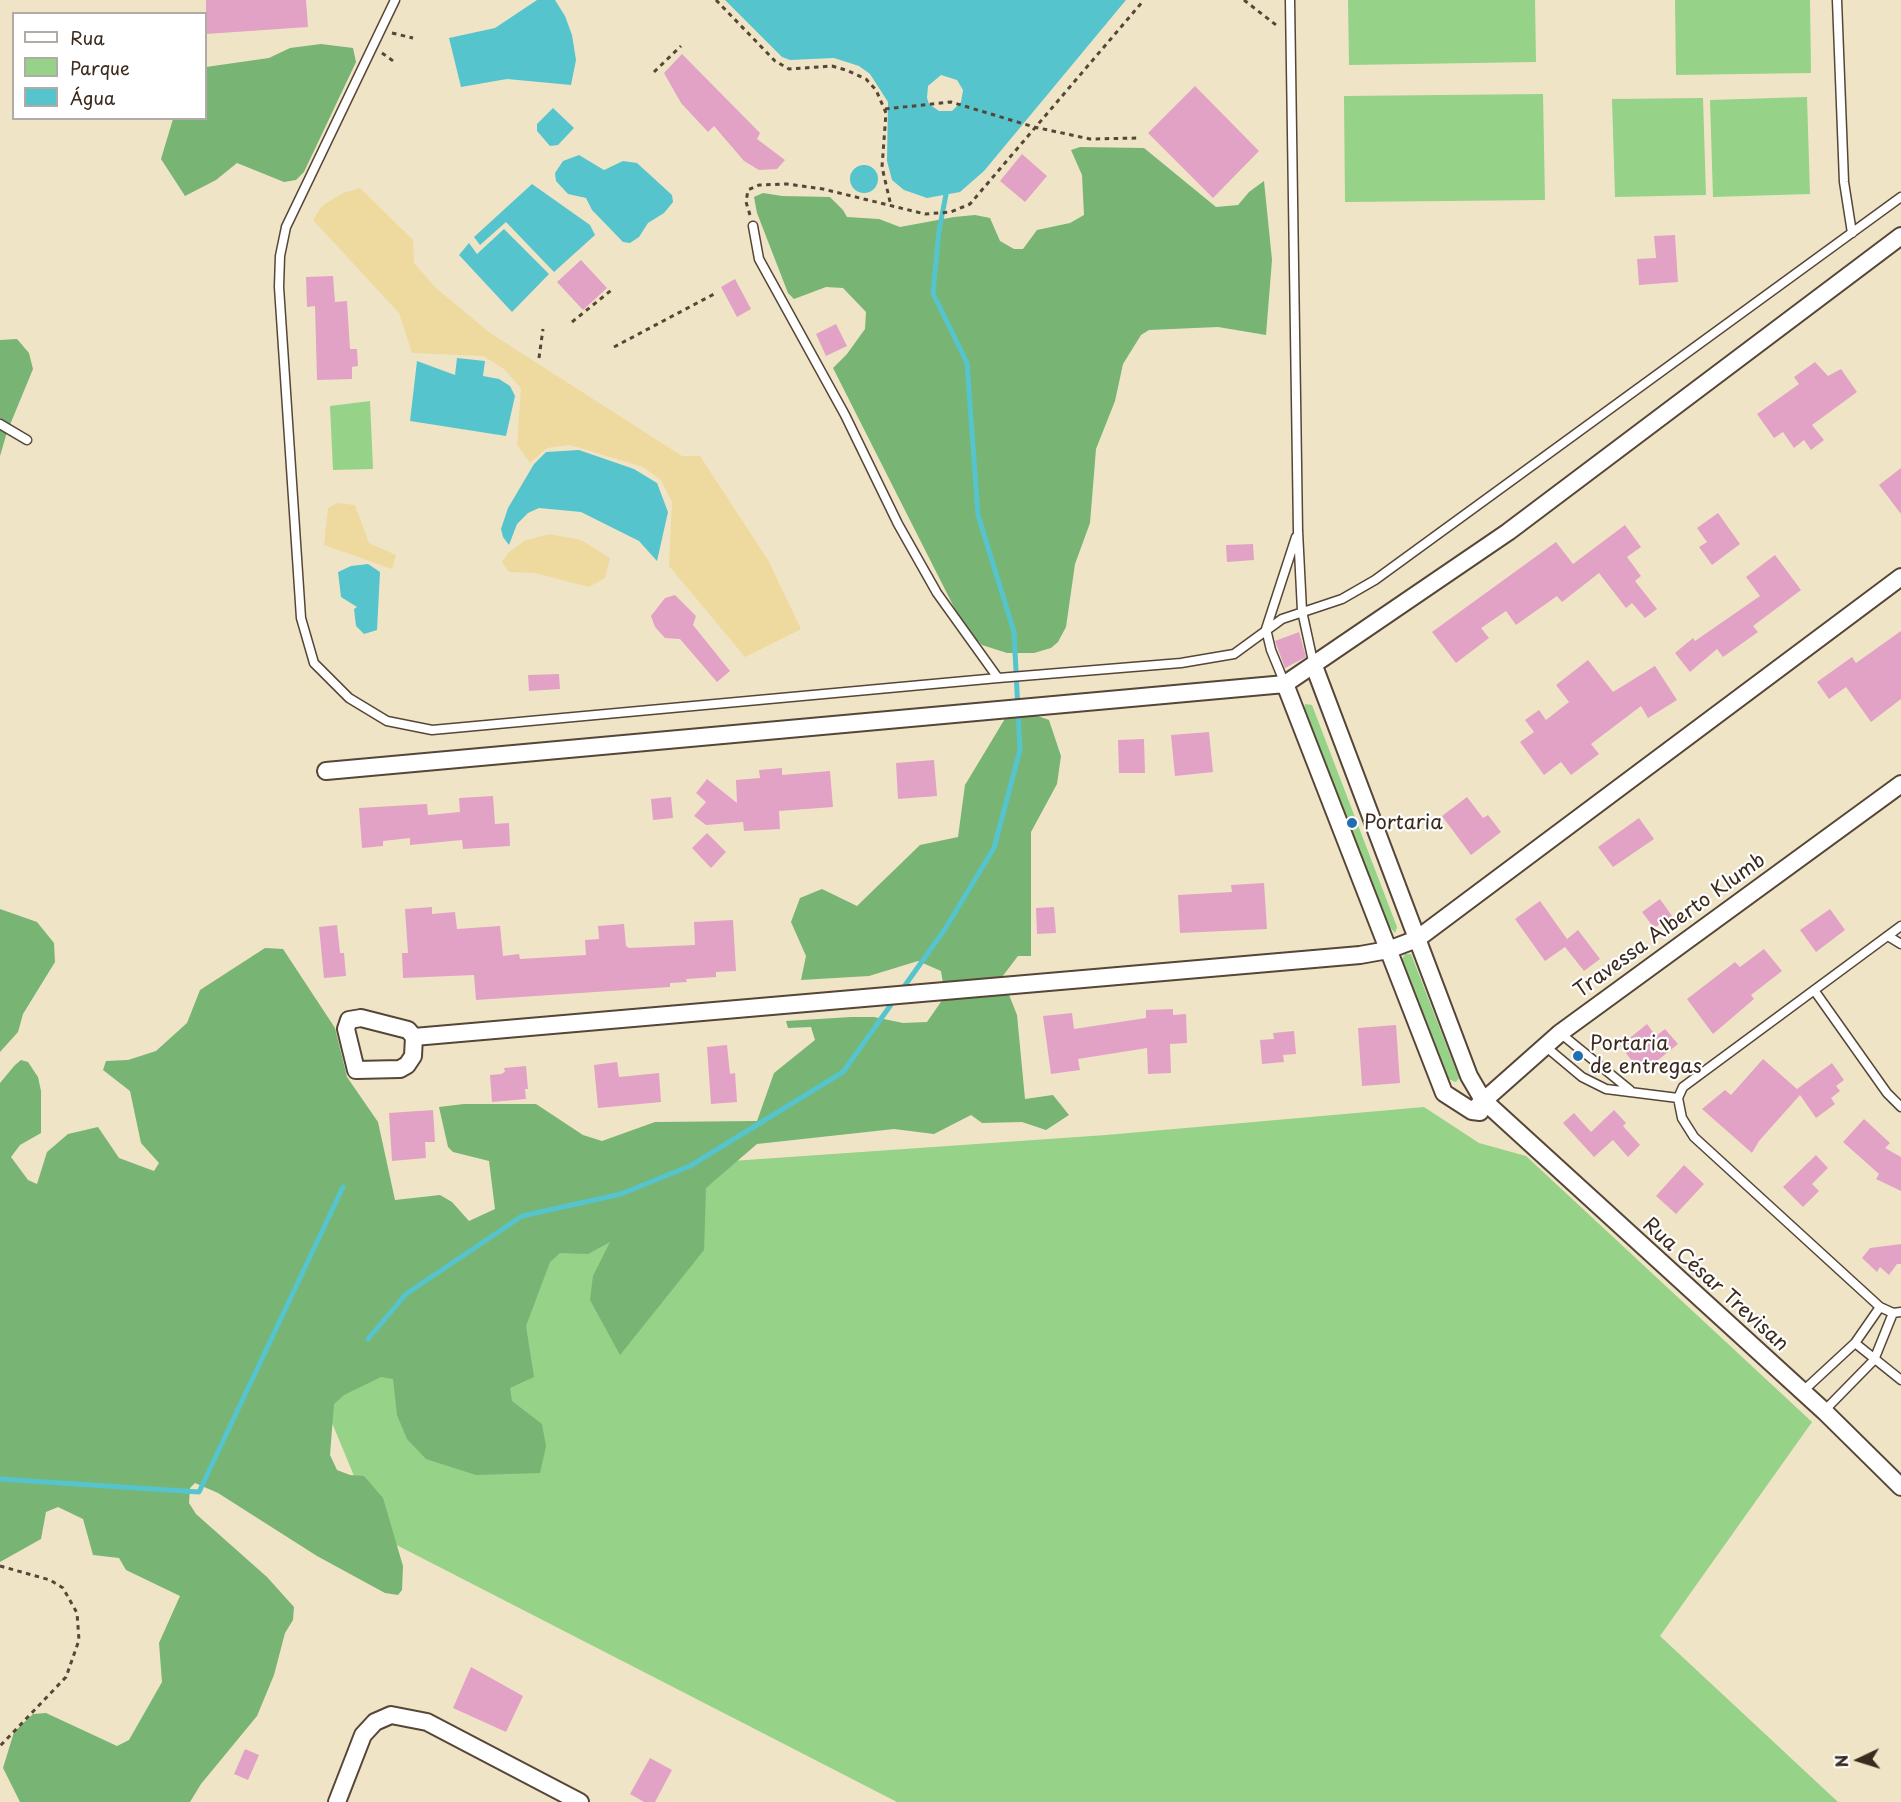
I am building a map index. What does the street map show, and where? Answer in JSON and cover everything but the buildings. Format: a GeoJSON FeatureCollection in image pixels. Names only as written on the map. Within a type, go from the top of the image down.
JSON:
{"type":"FeatureCollection","features":[{"type":"Feature","properties":{"kind":"street"},"geometry":{"type":"LineString","coordinates":[[326,771],[1285,684],[1508,532],[1901,236]]}},
{"type":"Feature","properties":{"kind":"street"},"geometry":{"type":"LineString","coordinates":[[414,1037],[1360,955],[1388,950],[1417,939],[1901,577]]}},
{"type":"Feature","properties":{"kind":"street"},"geometry":{"type":"LineString","coordinates":[[1314,666],[1478,1105]]}},
{"type":"Feature","properties":{"kind":"street"},"geometry":{"type":"LineString","coordinates":[[1285,684],[1444,1093],[1478,1105]]}},
{"type":"Feature","properties":{"kind":"street","name":"Travessa Alberto Klumb"},"geometry":{"type":"LineString","coordinates":[[1478,1105],[1560,1033],[1901,784]]}},
{"type":"Feature","properties":{"kind":"street","name":"Rua César Trevisan"},"geometry":{"type":"LineString","coordinates":[[1478,1105],[1499,1116],[1824,1411],[1901,1487]]}},
{"type":"Feature","properties":{"kind":"street"},"geometry":{"type":"LineString","coordinates":[[337,1802],[363,1735],[375,1722],[391,1715],[427,1722],[580,1802]]}},
{"type":"Feature","properties":{"kind":"lane"},"geometry":{"type":"LineString","coordinates":[[396,0],[286,227],[280,256],[279,287],[301,618],[314,663],[349,698],[387,721],[432,730],[1181,663],[1234,654],[1266,629],[1302,611],[1342,599],[1375,580],[1901,197]]}},
{"type":"Feature","properties":{"kind":"lane"},"geometry":{"type":"LineString","coordinates":[[1290,0],[1298,531],[1302,611],[1314,666]]}},
{"type":"Feature","properties":{"kind":"lane"},"geometry":{"type":"LineString","coordinates":[[1837,0],[1844,182],[1852,233]]}},
{"type":"Feature","properties":{"kind":"lane"},"geometry":{"type":"LineString","coordinates":[[753,226],[759,259],[845,415],[898,525],[937,593],[998,678]]}},
{"type":"Feature","properties":{"kind":"lane"},"geometry":{"type":"LineString","coordinates":[[0,424],[27,440]]}},
{"type":"Feature","properties":{"kind":"lane"},"geometry":{"type":"LineString","coordinates":[[1285,684],[1271,650],[1266,629],[1298,531]]}},
{"type":"Feature","properties":{"kind":"lane"},"geometry":{"type":"LineString","coordinates":[[1824,1411],[1874,1360],[1897,1313],[1880,1307],[1694,1137],[1683,1119],[1678,1098],[1683,1087],[1901,926]]}},
{"type":"Feature","properties":{"kind":"lane"},"geometry":{"type":"LineString","coordinates":[[1887,936],[1901,944]]}},
{"type":"Feature","properties":{"kind":"lane"},"geometry":{"type":"LineString","coordinates":[[1814,990],[1887,1093],[1901,1107]]}},
{"type":"Feature","properties":{"kind":"lane"},"geometry":{"type":"LineString","coordinates":[[1560,1033],[1633,1092]]}},
{"type":"Feature","properties":{"kind":"lane"},"geometry":{"type":"LineString","coordinates":[[1545,1046],[1582,1077],[1606,1089],[1678,1098]]}},
{"type":"Feature","properties":{"kind":"lane"},"geometry":{"type":"LineString","coordinates":[[1802,1392],[1855,1343],[1880,1307]]}},
{"type":"Feature","properties":{"kind":"lane"},"geometry":{"type":"LineString","coordinates":[[1855,1343],[1901,1380]]}},
{"type":"Feature","properties":{"kind":"path"},"geometry":{"type":"LineString","coordinates":[[716,0],[775,61],[789,69],[832,66],[866,79],[876,90],[885,109],[887,123],[882,167],[891,206]]}},
{"type":"Feature","properties":{"kind":"path"},"geometry":{"type":"LineString","coordinates":[[753,226],[746,202],[748,190],[753,186],[787,184],[823,189],[925,214],[951,212],[970,204],[1144,0]]}},
{"type":"Feature","properties":{"kind":"path"},"geometry":{"type":"LineString","coordinates":[[1244,0],[1290,36]]}},
{"type":"Feature","properties":{"kind":"path"},"geometry":{"type":"LineString","coordinates":[[382,30],[413,38]]}},
{"type":"Feature","properties":{"kind":"path"},"geometry":{"type":"LineString","coordinates":[[654,72],[681,46]]}},
{"type":"Feature","properties":{"kind":"path"},"geometry":{"type":"LineString","coordinates":[[885,109],[951,102],[1034,127],[1090,139],[1138,138]]}},
{"type":"Feature","properties":{"kind":"path"},"geometry":{"type":"LineString","coordinates":[[572,322],[614,288]]}},
{"type":"Feature","properties":{"kind":"path"},"geometry":{"type":"LineString","coordinates":[[614,347],[716,293]]}},
{"type":"Feature","properties":{"kind":"path"},"geometry":{"type":"LineString","coordinates":[[539,358],[543,329]]}},
{"type":"Feature","properties":{"kind":"path"},"geometry":{"type":"LineString","coordinates":[[0,1566],[50,1580],[63,1588],[77,1613],[79,1640],[66,1677],[0,1746]]}},
{"type":"Feature","properties":{"kind":"green space"},"geometry":{"type":"Polygon","coordinates":[[[1348,0],[1535,0],[1536,62],[1349,65],[1348,0]]]}},
{"type":"Feature","properties":{"kind":"green space"},"geometry":{"type":"Polygon","coordinates":[[[1675,0],[1810,0],[1811,73],[1676,75],[1675,0]]]}},
{"type":"Feature","properties":{"kind":"green space"},"geometry":{"type":"Polygon","coordinates":[[[321,44],[353,48],[356,62],[304,172],[296,180],[284,182],[237,163],[216,180],[185,196],[161,159],[173,120],[207,120],[207,67],[269,58],[290,48],[321,44]]]}},
{"type":"Feature","properties":{"kind":"green space"},"geometry":{"type":"Polygon","coordinates":[[[1543,94],[1545,200],[1345,202],[1344,96],[1543,94]]]}},
{"type":"Feature","properties":{"kind":"green space"},"geometry":{"type":"Polygon","coordinates":[[[1807,97],[1810,194],[1713,197],[1710,100],[1807,97]]]}},
{"type":"Feature","properties":{"kind":"green space"},"geometry":{"type":"Polygon","coordinates":[[[1703,98],[1706,195],[1615,197],[1612,99],[1703,98]]]}},
{"type":"Feature","properties":{"kind":"green space"},"geometry":{"type":"Polygon","coordinates":[[[1080,147],[1144,148],[1216,207],[1238,205],[1249,192],[1264,181],[1272,260],[1266,335],[1218,327],[1149,330],[1141,335],[1123,364],[1115,401],[1096,449],[1090,523],[1075,564],[1066,627],[1058,642],[1051,648],[1034,653],[1007,653],[982,645],[964,627],[833,368],[847,354],[865,329],[866,312],[843,288],[826,287],[794,299],[788,293],[757,213],[754,197],[763,193],[782,196],[830,197],[847,217],[879,219],[900,227],[975,215],[990,218],[1000,241],[1014,249],[1023,249],[1037,230],[1070,223],[1084,215],[1082,175],[1071,150],[1080,147]]]}},
{"type":"Feature","properties":{"kind":"green space"},"geometry":{"type":"Polygon","coordinates":[[[17,339],[29,353],[33,369],[7,432],[0,456],[0,340],[17,339]]]}},
{"type":"Feature","properties":{"kind":"green space"},"geometry":{"type":"Polygon","coordinates":[[[370,401],[373,469],[333,470],[330,406],[370,401]]]}},
{"type":"Feature","properties":{"kind":"green space"},"geometry":{"type":"Polygon","coordinates":[[[1305,704],[1312,705],[1397,927],[1395,933],[1389,926],[1304,712],[1305,704]]]}},
{"type":"Feature","properties":{"kind":"green space"},"geometry":{"type":"Polygon","coordinates":[[[1012,707],[1049,720],[1061,756],[1057,784],[1031,832],[1031,956],[1018,956],[1002,977],[1017,1015],[1025,1099],[1053,1095],[1069,1115],[1046,1130],[1022,1122],[982,1123],[971,1115],[934,1134],[894,1129],[757,1144],[706,1188],[704,1250],[620,1355],[590,1300],[593,1276],[610,1242],[588,1254],[560,1253],[550,1262],[526,1326],[534,1377],[510,1388],[512,1401],[542,1424],[546,1446],[540,1473],[476,1475],[426,1459],[407,1439],[397,1415],[393,1379],[381,1377],[344,1395],[334,1404],[330,1455],[337,1470],[350,1475],[364,1476],[383,1498],[403,1566],[402,1590],[398,1595],[385,1593],[317,1556],[218,1493],[195,1483],[190,1488],[189,1503],[196,1514],[267,1577],[294,1607],[293,1620],[285,1633],[274,1675],[257,1716],[201,1784],[190,1802],[20,1802],[3,1768],[14,1732],[33,1714],[46,1713],[117,1746],[129,1740],[162,1682],[159,1643],[180,1596],[126,1570],[119,1558],[93,1555],[83,1519],[58,1507],[46,1512],[41,1539],[0,1562],[0,1083],[15,1065],[21,1060],[28,1062],[38,1077],[41,1091],[41,1133],[20,1145],[11,1157],[28,1180],[37,1184],[47,1152],[68,1134],[98,1127],[119,1158],[154,1171],[159,1163],[141,1143],[130,1091],[103,1070],[106,1061],[128,1060],[156,1051],[187,1023],[200,990],[265,948],[283,949],[335,1028],[347,1077],[378,1122],[395,1200],[440,1195],[452,1202],[469,1221],[495,1209],[489,1161],[453,1152],[448,1147],[439,1107],[464,1104],[536,1104],[583,1135],[602,1141],[655,1122],[757,1121],[774,1073],[815,1040],[811,1027],[788,1028],[786,1021],[874,1017],[903,1023],[927,1022],[945,996],[941,971],[918,961],[869,976],[801,980],[806,956],[791,922],[800,898],[822,889],[857,906],[920,845],[958,837],[965,785],[1012,707]]]}},
{"type":"Feature","properties":{"kind":"green space"},"geometry":{"type":"Polygon","coordinates":[[[0,909],[37,922],[54,943],[55,962],[23,1014],[18,1032],[0,1052],[0,909]]]}},
{"type":"Feature","properties":{"kind":"green space"},"geometry":{"type":"Polygon","coordinates":[[[1405,954],[1411,954],[1459,1078],[1456,1082],[1448,1079],[1401,961],[1405,954]]]}},
{"type":"Feature","properties":{"kind":"green space"},"geometry":{"type":"Polygon","coordinates":[[[1424,1107],[1479,1143],[1526,1156],[1812,1422],[1660,1636],[1838,1802],[897,1802],[379,1536],[298,1341],[631,1168],[1106,1135],[1424,1107]]]}},
{"type":"Feature","properties":{"kind":"sand"},"geometry":{"type":"Polygon","coordinates":[[[360,188],[413,240],[414,263],[436,288],[490,333],[682,456],[700,456],[768,560],[801,629],[745,657],[669,566],[672,502],[661,480],[643,467],[570,445],[547,448],[530,463],[517,445],[521,388],[504,369],[483,356],[412,353],[399,313],[313,220],[322,206],[343,193],[360,188]]]}},
{"type":"Feature","properties":{"kind":"sand"},"geometry":{"type":"Polygon","coordinates":[[[337,503],[355,505],[369,543],[396,555],[392,569],[324,545],[328,508],[337,503]]]}},
{"type":"Feature","properties":{"kind":"sand"},"geometry":{"type":"Polygon","coordinates":[[[549,534],[581,540],[610,558],[605,578],[589,587],[535,573],[509,572],[502,562],[508,553],[524,541],[549,534]]]}},
{"type":"Feature","properties":{"kind":"water"},"geometry":{"type":"Polygon","coordinates":[[[537,0],[555,0],[565,16],[572,35],[576,60],[571,85],[507,79],[461,87],[449,38],[495,28],[537,0]]]}},
{"type":"Feature","properties":{"kind":"water"},"geometry":{"type":"Polygon","coordinates":[[[725,0],[1126,0],[984,171],[960,192],[927,198],[904,190],[892,180],[887,161],[888,102],[870,74],[859,66],[834,58],[790,60],[782,57],[725,0]],[[941,75],[928,86],[929,104],[939,111],[952,111],[961,102],[963,90],[957,80],[941,75]]]}},
{"type":"Feature","properties":{"kind":"water"},"geometry":{"type":"Polygon","coordinates":[[[553,108],[574,128],[558,145],[550,146],[537,131],[537,124],[553,108]]]}},
{"type":"Feature","properties":{"kind":"water"},"geometry":{"type":"Polygon","coordinates":[[[579,155],[604,170],[623,161],[637,163],[672,195],[673,202],[664,213],[648,223],[639,237],[630,243],[623,242],[592,210],[586,198],[568,194],[556,181],[555,173],[563,161],[579,155]]]}},
{"type":"Feature","properties":{"kind":"water"},"geometry":{"type":"Polygon","coordinates":[[[864,165],[874,169],[878,179],[874,189],[864,193],[854,189],[850,179],[854,169],[864,165]]]}},
{"type":"Feature","properties":{"kind":"water"},"geometry":{"type":"Polygon","coordinates":[[[532,184],[590,225],[595,235],[554,272],[506,222],[480,245],[474,237],[532,184]]]}},
{"type":"Feature","properties":{"kind":"water"},"geometry":{"type":"Polygon","coordinates":[[[504,229],[549,274],[512,312],[459,255],[469,243],[477,254],[504,229]]]}},
{"type":"Feature","properties":{"kind":"water"},"geometry":{"type":"Polygon","coordinates":[[[457,358],[485,361],[483,376],[499,379],[510,386],[515,396],[506,436],[410,421],[417,361],[455,375],[457,358]]]}},
{"type":"Feature","properties":{"kind":"water"},"geometry":{"type":"Polygon","coordinates":[[[579,450],[634,469],[657,483],[668,512],[657,561],[639,541],[581,512],[539,508],[528,513],[517,524],[509,545],[503,537],[501,529],[508,508],[534,464],[546,452],[579,450]]]}},
{"type":"Feature","properties":{"kind":"water"},"geometry":{"type":"Polygon","coordinates":[[[368,564],[380,572],[377,630],[364,634],[356,626],[354,609],[357,607],[341,597],[338,572],[351,566],[368,564]]]}},
{"type":"Feature","properties":{"kind":"waterway"},"geometry":{"type":"LineString","coordinates":[[901,991],[945,929],[994,848],[1020,750],[1014,632],[978,515],[967,363],[933,293],[939,231],[947,189]]}},
{"type":"Feature","properties":{"kind":"waterway"},"geometry":{"type":"LineString","coordinates":[[368,1339],[406,1294],[522,1216],[621,1194],[690,1166],[843,1072],[895,999]]}},
{"type":"Feature","properties":{"kind":"waterway"},"geometry":{"type":"LineString","coordinates":[[0,1479],[199,1492],[343,1187]]}},
{"type":"Feature","properties":{"kind":"place","name":"Portaria"},"geometry":{"type":"Point","coordinates":[1352,823]}},
{"type":"Feature","properties":{"kind":"place","name":"Portaria de entregas"},"geometry":{"type":"Point","coordinates":[1578,1056]}}]}
